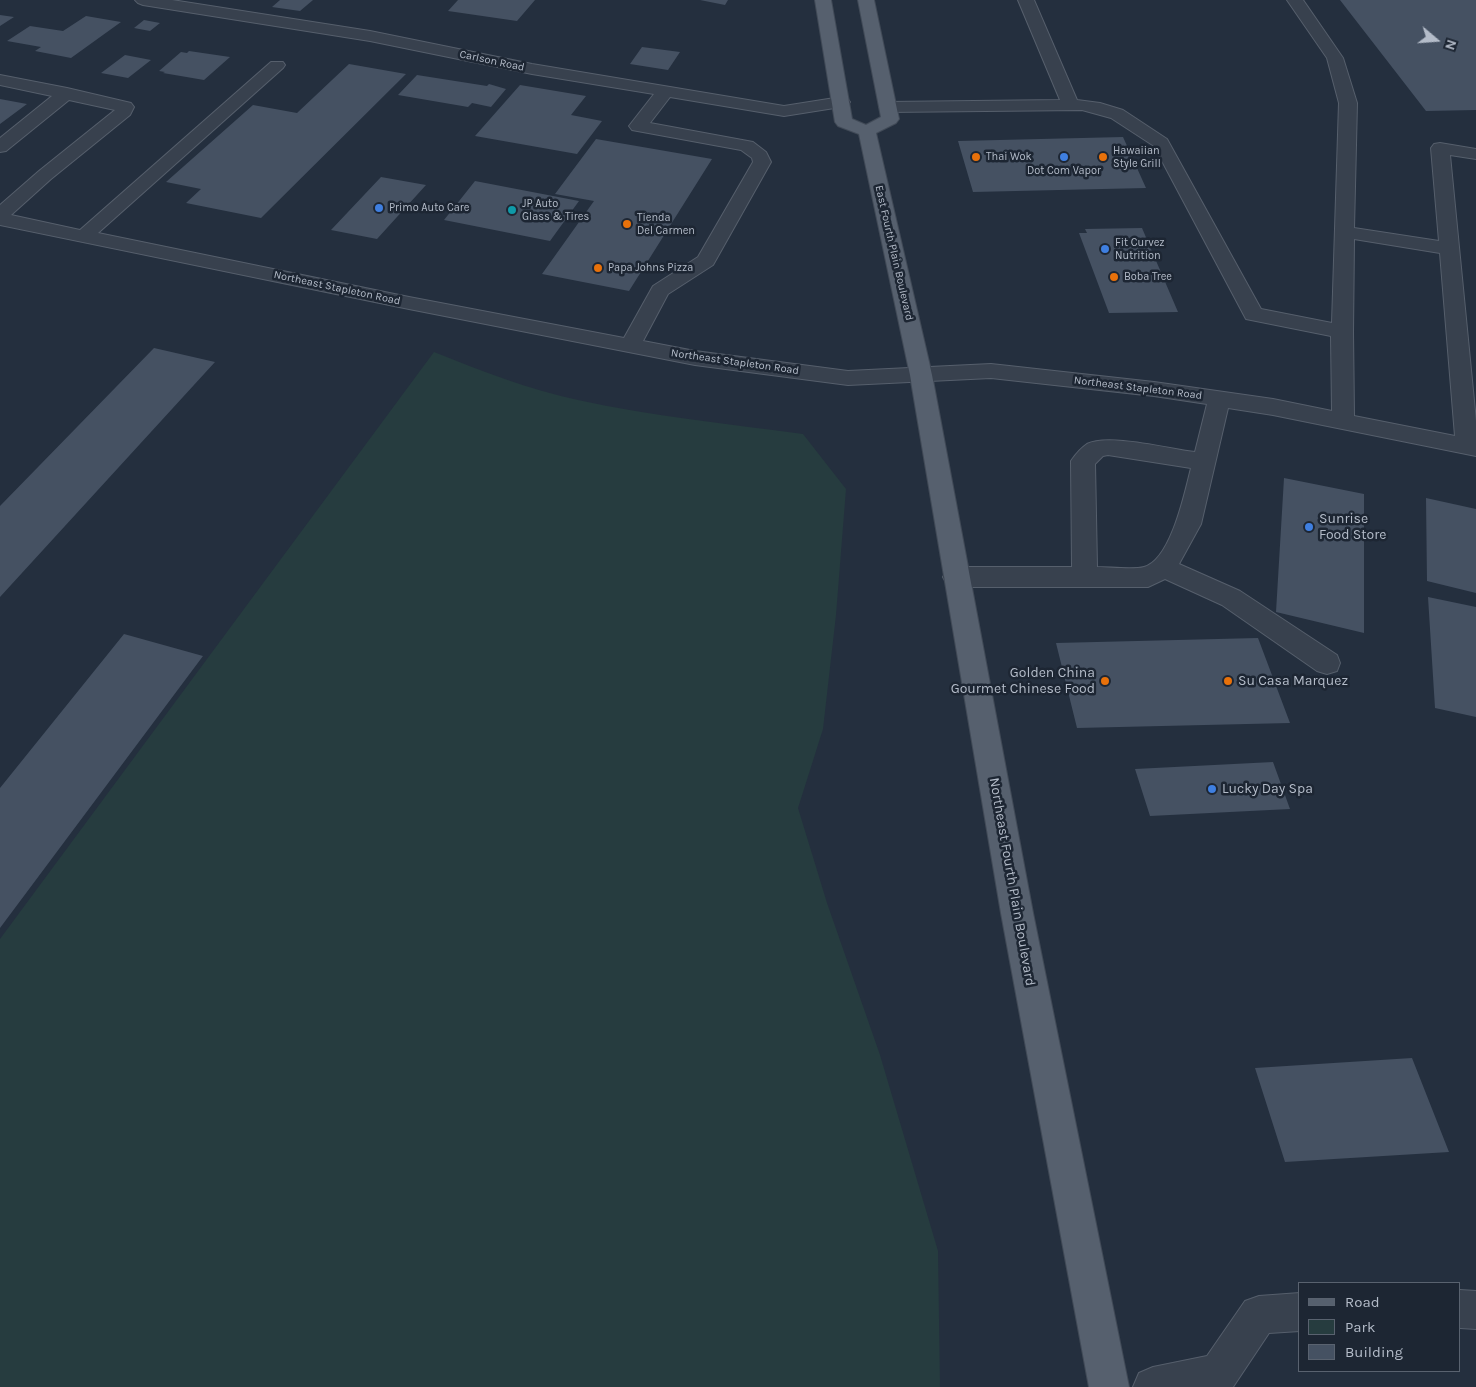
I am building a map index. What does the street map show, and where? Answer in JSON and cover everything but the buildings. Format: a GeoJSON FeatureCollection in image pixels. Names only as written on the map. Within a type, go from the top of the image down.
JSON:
{"type":"FeatureCollection","features":[{"type":"Feature","properties":{"kind":"main road"},"geometry":{"type":"LineString","coordinates":[[823,0],[844,122],[866,130],[890,118],[866,0]]}},
{"type":"Feature","properties":{"kind":"main road","name":"East Fourth Plain Boulevard"},"geometry":{"type":"LineString","coordinates":[[866,130],[921,375]]}},
{"type":"Feature","properties":{"kind":"main road","name":"Northeast Fourth Plain Boulevard"},"geometry":{"type":"LineString","coordinates":[[921,375],[1017,913],[1109,1387]]}},
{"type":"Feature","properties":{"kind":"street","name":"Carlson Road"},"geometry":{"type":"LineString","coordinates":[[143,0],[370,36],[532,69],[784,111],[841,102]]}},
{"type":"Feature","properties":{"kind":"street"},"geometry":{"type":"LineString","coordinates":[[1026,0],[1070,104]]}},
{"type":"Feature","properties":{"kind":"street"},"geometry":{"type":"LineString","coordinates":[[1294,0],[1335,58],[1348,103],[1342,332],[1343,422]]}},
{"type":"Feature","properties":{"kind":"street"},"geometry":{"type":"LineString","coordinates":[[84,236],[278,65]]}},
{"type":"Feature","properties":{"kind":"street"},"geometry":{"type":"LineString","coordinates":[[0,80],[125,107],[124,111],[45,175],[0,217]]}},
{"type":"Feature","properties":{"kind":"street"},"geometry":{"type":"LineString","coordinates":[[630,346],[660,290],[706,260],[762,162],[760,156],[747,146],[638,126],[666,91]]}},
{"type":"Feature","properties":{"kind":"street"},"geometry":{"type":"LineString","coordinates":[[0,147],[67,93]]}},
{"type":"Feature","properties":{"kind":"street"},"geometry":{"type":"LineString","coordinates":[[888,107],[1070,104],[1100,108],[1117,114],[1161,142],[1253,314],[1342,332]]}},
{"type":"Feature","properties":{"kind":"street"},"geometry":{"type":"LineString","coordinates":[[1471,447],[1440,148],[1476,154]]}},
{"type":"Feature","properties":{"kind":"street","name":"Northeast Stapleton Road"},"geometry":{"type":"LineString","coordinates":[[0,217],[409,303],[696,358],[848,378],[991,371],[1154,389],[1274,408],[1471,447]]}},
{"type":"Feature","properties":{"kind":"street"},"geometry":{"type":"LineString","coordinates":[[1345,232],[1449,249]]}},
{"type":"Feature","properties":{"kind":"street"},"geometry":{"type":"LineString","coordinates":[[956,577],[1148,577],[1164,568],[1189,524],[1219,399]]}},
{"type":"Feature","properties":{"kind":"street"},"geometry":{"type":"LineString","coordinates":[[1085,578],[1083,461],[1095,450],[1108,447],[1204,462]]}},
{"type":"Feature","properties":{"kind":"street"},"geometry":{"type":"LineString","coordinates":[[1164,568],[1231,598],[1326,663]]}},
{"type":"Feature","properties":{"kind":"street"},"geometry":{"type":"LineString","coordinates":[[1461,1310],[1476,1310]]}},
{"type":"Feature","properties":{"kind":"street"},"geometry":{"type":"LineString","coordinates":[[1153,1387],[1228,1380],[1259,1315],[1298,1312]]}},
{"type":"Feature","properties":{"kind":"green space"},"geometry":{"type":"Polygon","coordinates":[[[434,352],[523,385],[578,400],[662,415],[803,434],[846,489],[836,615],[823,729],[798,808],[827,903],[880,1055],[938,1251],[940,1387],[0,1387],[0,939],[434,352]]]}},
{"type":"Feature","properties":{"kind":"place","name":"Thai Wok"},"geometry":{"type":"Point","coordinates":[976,157]}},
{"type":"Feature","properties":{"kind":"place","name":"Dot Com Vapor"},"geometry":{"type":"Point","coordinates":[1064,157]}},
{"type":"Feature","properties":{"kind":"place","name":"Hawaiian Style Grill"},"geometry":{"type":"Point","coordinates":[1103,157]}},
{"type":"Feature","properties":{"kind":"place","name":"Primo Auto Care"},"geometry":{"type":"Point","coordinates":[379,208]}},
{"type":"Feature","properties":{"kind":"place","name":"JP Auto Glass & Tires"},"geometry":{"type":"Point","coordinates":[512,210]}},
{"type":"Feature","properties":{"kind":"place","name":"Tienda Del Carmen"},"geometry":{"type":"Point","coordinates":[627,224]}},
{"type":"Feature","properties":{"kind":"place","name":"Fit Curvez Nutrition"},"geometry":{"type":"Point","coordinates":[1105,249]}},
{"type":"Feature","properties":{"kind":"place","name":"Papa Johns Pizza"},"geometry":{"type":"Point","coordinates":[598,268]}},
{"type":"Feature","properties":{"kind":"place","name":"Boba Tree"},"geometry":{"type":"Point","coordinates":[1114,277]}},
{"type":"Feature","properties":{"kind":"place","name":"Sunrise Food Store"},"geometry":{"type":"Point","coordinates":[1309,527]}},
{"type":"Feature","properties":{"kind":"place","name":"Golden China Gourmet Chinese Food"},"geometry":{"type":"Point","coordinates":[1105,681]}},
{"type":"Feature","properties":{"kind":"place","name":"Su Casa Marquez"},"geometry":{"type":"Point","coordinates":[1228,681]}},
{"type":"Feature","properties":{"kind":"place","name":"Lucky Day Spa"},"geometry":{"type":"Point","coordinates":[1212,789]}}]}
